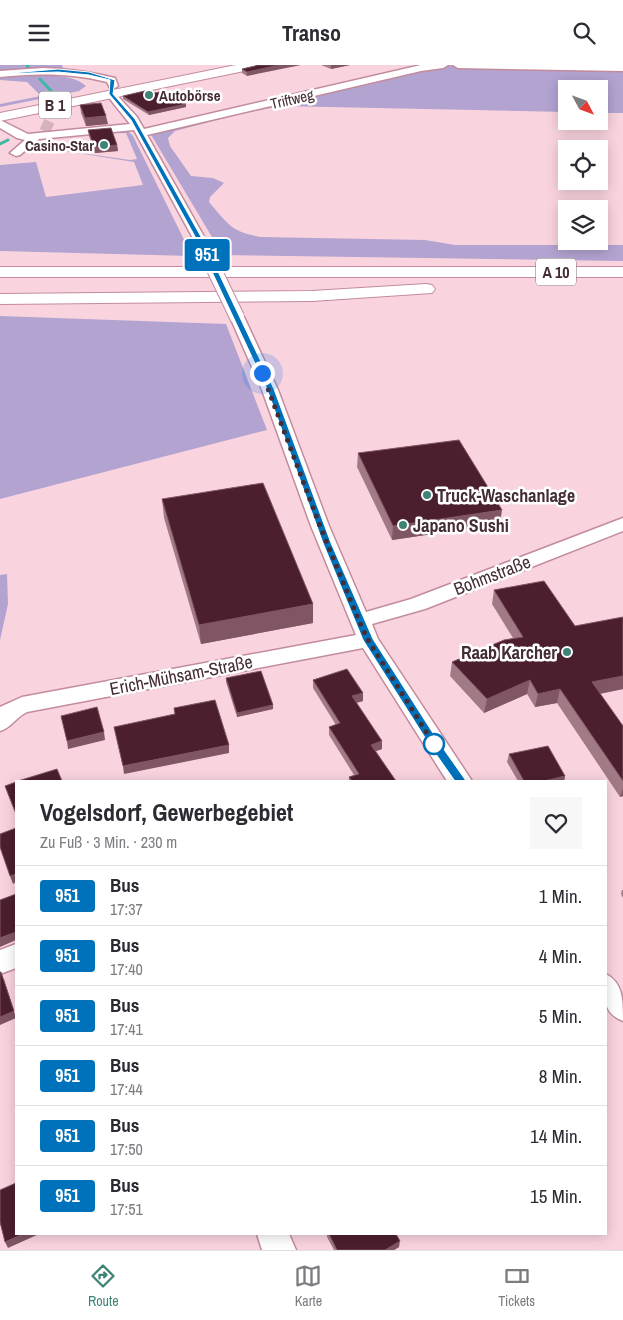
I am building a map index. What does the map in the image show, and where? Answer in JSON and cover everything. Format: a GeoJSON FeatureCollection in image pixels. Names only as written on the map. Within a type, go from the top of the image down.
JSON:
{"type":"FeatureCollection","features":[{"type":"Feature","properties":{"kind":"main road","name":"B 1"},"geometry":{"type":"LineString","coordinates":[[0,109],[221,65]]}},
{"type":"Feature","properties":{"kind":"main road","name":"B 1"},"geometry":{"type":"LineString","coordinates":[[4,129],[109,87],[254,65]]}},
{"type":"Feature","properties":{"kind":"main road"},"geometry":{"type":"LineString","coordinates":[[0,258],[313,259],[492,278]]}},
{"type":"Feature","properties":{"kind":"main road","name":"A 10"},"geometry":{"type":"LineString","coordinates":[[0,271],[492,278],[623,284]]}},
{"type":"Feature","properties":{"kind":"main road","name":"A 10"},"geometry":{"type":"LineString","coordinates":[[0,284],[492,278],[623,272]]}},
{"type":"Feature","properties":{"kind":"main road"},"geometry":{"type":"LineString","coordinates":[[0,299],[312,296],[492,278]]}},
{"type":"Feature","properties":{"kind":"street","name":"Triftweg"},"geometry":{"type":"LineString","coordinates":[[4,129],[21,136],[36,136],[103,126],[139,130],[417,67],[443,65]]}},
{"type":"Feature","properties":{"kind":"street"},"geometry":{"type":"LineString","coordinates":[[458,65],[623,68]]}},
{"type":"Feature","properties":{"kind":"street"},"geometry":{"type":"LineString","coordinates":[[0,75],[58,70],[89,74],[109,87],[128,112],[201,242],[270,389],[317,517],[363,630],[434,744],[459,780]]}},
{"type":"Feature","properties":{"kind":"street"},"geometry":{"type":"LineString","coordinates":[[0,75],[38,73],[71,76],[109,87]]}},
{"type":"Feature","properties":{"kind":"street"},"geometry":{"type":"LineString","coordinates":[[4,129],[26,123]]}},
{"type":"Feature","properties":{"kind":"street"},"geometry":{"type":"LineString","coordinates":[[16,153],[36,136]]}},
{"type":"Feature","properties":{"kind":"street","name":"Bohmstraße"},"geometry":{"type":"LineString","coordinates":[[363,630],[418,603],[623,524]]}},
{"type":"Feature","properties":{"kind":"street","name":"Erich-Mühsam-Straße"},"geometry":{"type":"LineString","coordinates":[[0,723],[9,711],[22,705],[363,630]]}},
{"type":"Feature","properties":{"kind":"street"},"geometry":{"type":"LineString","coordinates":[[0,962],[15,957]]}},
{"type":"Feature","properties":{"kind":"street"},"geometry":{"type":"LineString","coordinates":[[273,1235],[279,1250]]}},
{"type":"Feature","properties":{"kind":"shaded area"},"geometry":{"type":"Polygon","coordinates":[[[0,65],[62,65],[63,68],[0,71],[0,65]]]}},
{"type":"Feature","properties":{"kind":"shaded area"},"geometry":{"type":"Polygon","coordinates":[[[447,65],[623,69],[623,113],[608,113],[608,80],[558,80],[558,112],[280,106],[175,131],[168,138],[170,146],[191,176],[213,178],[224,183],[210,197],[209,202],[231,226],[243,233],[261,237],[425,240],[455,245],[558,245],[558,250],[608,250],[608,245],[623,245],[623,261],[217,255],[212,237],[150,133],[426,68],[447,65]]]}},
{"type":"Feature","properties":{"kind":"shaded area"},"geometry":{"type":"Polygon","coordinates":[[[31,75],[74,79],[86,86],[79,91],[0,107],[0,104],[41,96],[27,82],[0,80],[0,77],[31,75]]]}},
{"type":"Feature","properties":{"kind":"shaded area"},"geometry":{"type":"Polygon","coordinates":[[[118,131],[129,132],[133,136],[192,256],[0,251],[0,165],[36,162],[46,197],[143,185],[134,162],[46,148],[130,160],[137,159],[126,133],[90,134],[118,131]]]}},
{"type":"Feature","properties":{"kind":"shaded area"},"geometry":{"type":"Polygon","coordinates":[[[0,316],[226,324],[267,430],[0,499],[0,316]]]}},
{"type":"Feature","properties":{"kind":"shaded area"},"geometry":{"type":"Polygon","coordinates":[[[7,574],[8,604],[0,640],[0,575],[7,574]]]}},
{"type":"Feature","properties":{"kind":"building"},"geometry":{"type":"Polygon","coordinates":[[[257,65],[280,65],[247,72],[242,69],[257,65]]]}},
{"type":"Feature","properties":{"kind":"building"},"geometry":{"type":"Polygon","coordinates":[[[149,90],[154,93],[161,92],[186,104],[148,112],[123,96],[149,90]]]}},
{"type":"Feature","properties":{"kind":"building"},"geometry":{"type":"Polygon","coordinates":[[[101,103],[106,116],[85,118],[80,105],[101,103]]]}},
{"type":"Feature","properties":{"kind":"building"},"geometry":{"type":"Polygon","coordinates":[[[111,128],[117,145],[94,147],[88,130],[111,128]]]}},
{"type":"Feature","properties":{"kind":"building","name":"Truck-Waschanlage"},"geometry":{"type":"Polygon","coordinates":[[[459,440],[502,510],[393,526],[358,453],[459,440]]]}},
{"type":"Feature","properties":{"kind":"building"},"geometry":{"type":"Polygon","coordinates":[[[263,483],[313,604],[199,625],[162,499],[263,483]]]}},
{"type":"Feature","properties":{"kind":"building"},"geometry":{"type":"Polygon","coordinates":[[[544,581],[575,626],[623,617],[623,676],[592,682],[623,726],[623,781],[560,689],[538,694],[530,680],[487,699],[452,662],[504,640],[523,637],[494,590],[544,581]]]}},
{"type":"Feature","properties":{"kind":"building"},"geometry":{"type":"Polygon","coordinates":[[[347,669],[363,693],[352,696],[382,741],[371,745],[395,780],[351,780],[349,777],[359,774],[329,727],[340,723],[313,680],[347,669]]]}},
{"type":"Feature","properties":{"kind":"building"},"geometry":{"type":"Polygon","coordinates":[[[261,671],[273,705],[237,713],[226,678],[261,671]]]}},
{"type":"Feature","properties":{"kind":"building"},"geometry":{"type":"Polygon","coordinates":[[[215,700],[229,745],[123,766],[114,727],[175,714],[174,708],[215,700]]]}},
{"type":"Feature","properties":{"kind":"building"},"geometry":{"type":"Polygon","coordinates":[[[97,707],[104,732],[67,741],[61,716],[97,707]]]}},
{"type":"Feature","properties":{"kind":"building"},"geometry":{"type":"Polygon","coordinates":[[[548,746],[565,776],[548,780],[523,780],[509,754],[548,746]]]}},
{"type":"Feature","properties":{"kind":"building"},"geometry":{"type":"Polygon","coordinates":[[[57,769],[62,780],[21,780],[57,769]]]}},
{"type":"Feature","properties":{"kind":"building"},"geometry":{"type":"Polygon","coordinates":[[[15,782],[15,811],[5,786],[15,782]]]}},
{"type":"Feature","properties":{"kind":"building"},"geometry":{"type":"Polygon","coordinates":[[[15,828],[15,874],[10,876],[0,847],[0,834],[15,828]]]}},
{"type":"Feature","properties":{"kind":"building"},"geometry":{"type":"Polygon","coordinates":[[[15,894],[15,932],[0,938],[0,900],[15,894]]]}},
{"type":"Feature","properties":{"kind":"building"},"geometry":{"type":"Polygon","coordinates":[[[0,972],[14,1011],[0,1017],[0,972]]]}},
{"type":"Feature","properties":{"kind":"building"},"geometry":{"type":"Polygon","coordinates":[[[15,1183],[15,1235],[21,1235],[5,1242],[0,1222],[0,1190],[15,1183]]]}},
{"type":"Feature","properties":{"kind":"building"},"geometry":{"type":"Polygon","coordinates":[[[330,1235],[397,1235],[400,1241],[385,1250],[337,1250],[330,1235]]]}},
{"type":"Feature","properties":{"kind":"waterway"},"geometry":{"type":"LineString","coordinates":[[40,79],[54,94]]}},
{"type":"Feature","properties":{"kind":"waterway"},"geometry":{"type":"LineString","coordinates":[[0,144],[8,140]]}},
{"type":"Feature","properties":{"kind":"tunnel"},"geometry":{"type":"LineString","coordinates":[[42,124],[53,129]]}},
{"type":"Feature","properties":{"kind":"bus line","name":"951"},"geometry":{"type":"LineString","coordinates":[[0,74],[34,70],[58,70],[89,74],[112,80],[111,94],[116,97],[133,119],[201,242],[270,389],[327,543],[368,640],[434,744],[459,780]]}},
{"type":"Feature","properties":{"kind":"place","name":"Autobörse"},"geometry":{"type":"Point","coordinates":[149,95]}},
{"type":"Feature","properties":{"kind":"place","name":"Casino-Star"},"geometry":{"type":"Point","coordinates":[104,145]}},
{"type":"Feature","properties":{"kind":"place","name":"Truck-Waschanlage"},"geometry":{"type":"Point","coordinates":[427,495]}},
{"type":"Feature","properties":{"kind":"place","name":"Japano Sushi"},"geometry":{"type":"Point","coordinates":[403,525]}},
{"type":"Feature","properties":{"kind":"place","name":"Raab Karcher"},"geometry":{"type":"Point","coordinates":[567,652]}},
{"type":"Feature","properties":{"kind":"route"},"geometry":{"type":"LineString","coordinates":[[262,373],[270,389],[320,526],[359,621],[368,640],[434,744]]}}]}
